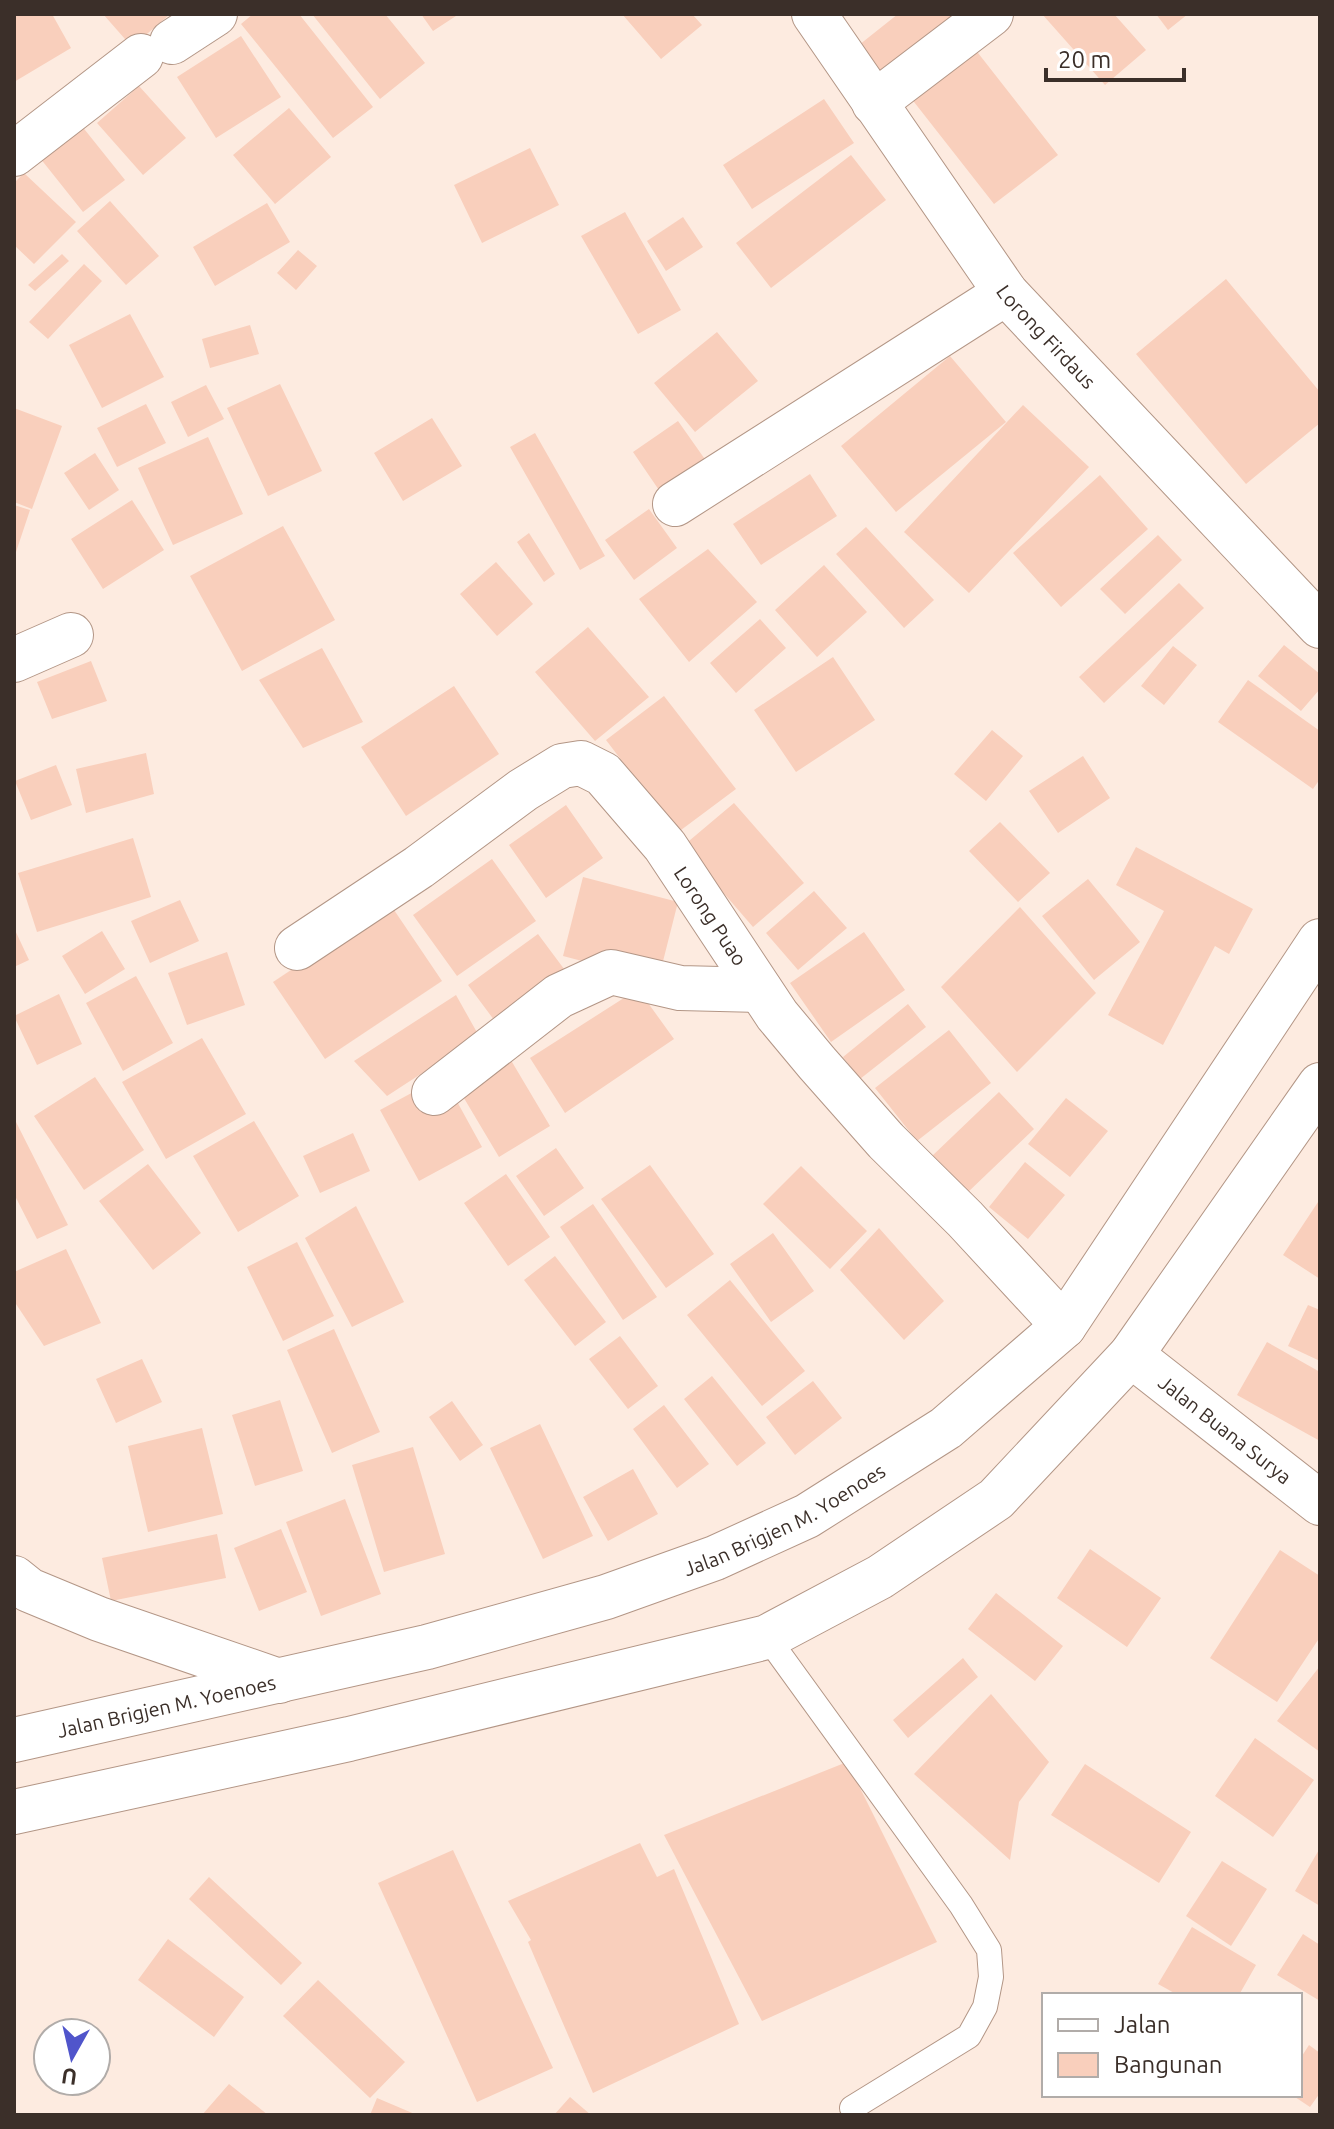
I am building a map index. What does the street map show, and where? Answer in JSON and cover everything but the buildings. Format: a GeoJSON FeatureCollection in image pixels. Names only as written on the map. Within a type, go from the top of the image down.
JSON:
{"type":"FeatureCollection","features":[{"type":"Feature","properties":{"kind":"street"},"geometry":{"type":"LineString","coordinates":[[14,154],[157,49],[215,14]]}},
{"type":"Feature","properties":{"kind":"street","name":"Lorong Firdaus"},"geometry":{"type":"LineString","coordinates":[[814,14],[1006,293],[1320,626]]}},
{"type":"Feature","properties":{"kind":"street"},"geometry":{"type":"LineString","coordinates":[[874,103],[991,14]]}},
{"type":"Feature","properties":{"kind":"street"},"geometry":{"type":"LineString","coordinates":[[675,504],[1006,293]]}},
{"type":"Feature","properties":{"kind":"street"},"geometry":{"type":"LineString","coordinates":[[14,660],[71,635]]}},
{"type":"Feature","properties":{"kind":"street","name":"Lorong Puao"},"geometry":{"type":"LineString","coordinates":[[297,948],[419,867],[523,790],[562,766],[581,763],[603,774],[665,846],[760,990],[797,1039],[886,1141],[965,1219],[1064,1326]]}},
{"type":"Feature","properties":{"kind":"street","name":"Jalan Brigjen M. Yoenoes"},"geometry":{"type":"LineString","coordinates":[[14,1740],[427,1647],[606,1597],[715,1558],[807,1516],[946,1428],[1064,1326],[1320,941]]}},
{"type":"Feature","properties":{"kind":"street"},"geometry":{"type":"LineString","coordinates":[[434,1093],[559,996],[611,972],[680,988],[760,990]]}},
{"type":"Feature","properties":{"kind":"street"},"geometry":{"type":"LineString","coordinates":[[14,1812],[349,1739],[767,1637],[880,1577],[996,1499],[1131,1355],[1320,1085]]}},
{"type":"Feature","properties":{"kind":"street","name":"Jalan Buana Surya"},"geometry":{"type":"LineString","coordinates":[[1131,1355],[1320,1503]]}},
{"type":"Feature","properties":{"kind":"street"},"geometry":{"type":"LineString","coordinates":[[14,1578],[29,1590],[99,1619],[279,1681]]}},
{"type":"Feature","properties":{"kind":"lane"},"geometry":{"type":"LineString","coordinates":[[767,1637],[961,1905],[989,1950],[991,1977],[985,2007],[969,2036],[852,2108]]}}]}
